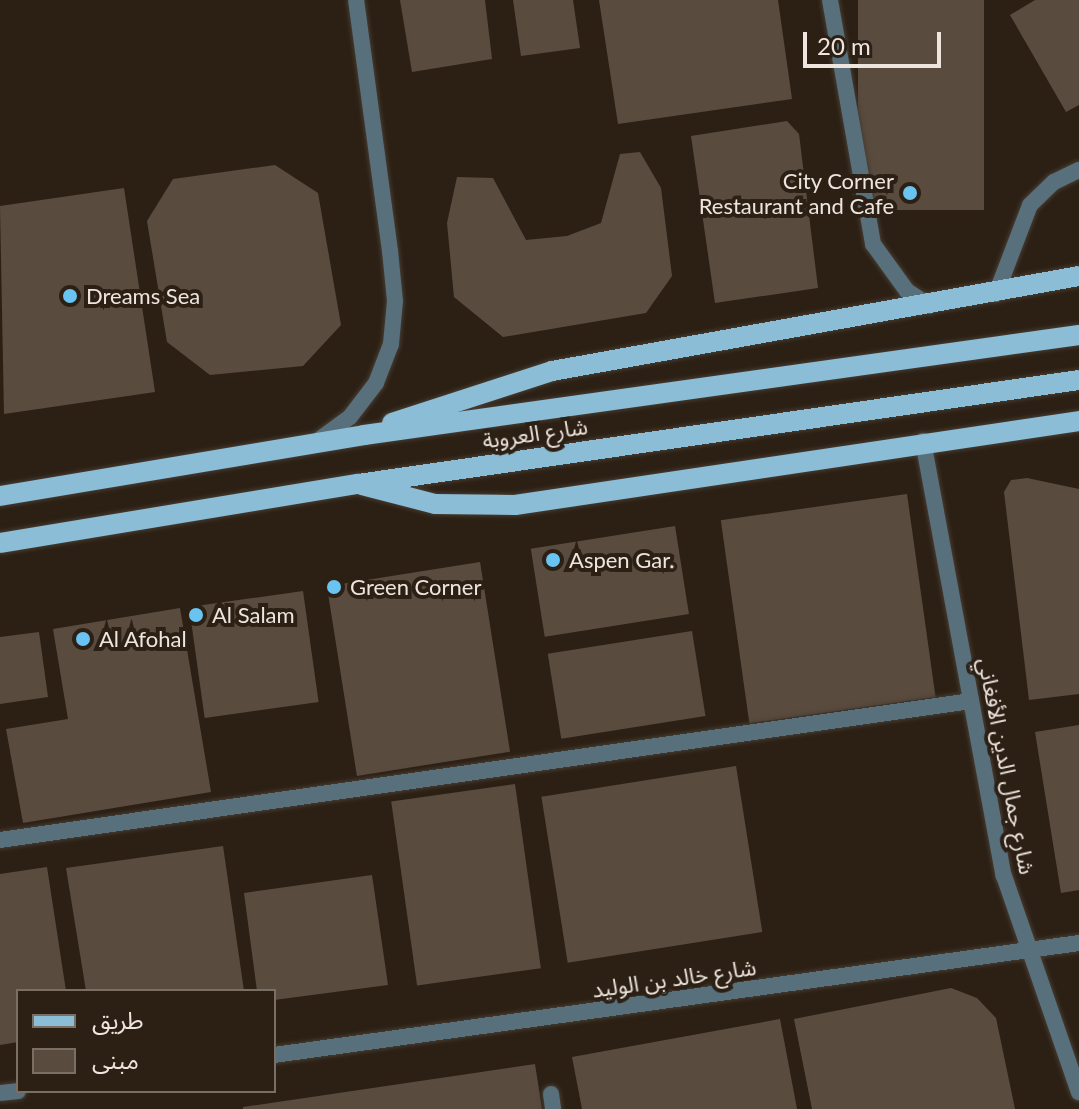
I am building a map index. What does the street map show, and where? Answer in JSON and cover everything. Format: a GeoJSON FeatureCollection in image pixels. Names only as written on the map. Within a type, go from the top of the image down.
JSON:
{"type":"FeatureCollection","features":[{"type":"Feature","properties":{"kind":"main road"},"geometry":{"type":"LineString","coordinates":[[1034,285],[1079,265]]}},
{"type":"Feature","properties":{"kind":"main road"},"geometry":{"type":"LineString","coordinates":[[364,435],[426,409],[552,371],[931,307],[1079,276]]}},
{"type":"Feature","properties":{"kind":"main road","name":"شارع العروبة"},"geometry":{"type":"LineString","coordinates":[[0,496],[316,442],[1079,335]]}},
{"type":"Feature","properties":{"kind":"main road","name":"شارع العروبة"},"geometry":{"type":"LineString","coordinates":[[0,543],[358,484],[1079,380]]}},
{"type":"Feature","properties":{"kind":"main road"},"geometry":{"type":"LineString","coordinates":[[358,484],[435,504],[515,505],[923,441],[1079,421]]}},
{"type":"Feature","properties":{"kind":"street"},"geometry":{"type":"LineString","coordinates":[[316,442],[350,417],[376,383],[391,344],[395,301],[356,0]]}},
{"type":"Feature","properties":{"kind":"street"},"geometry":{"type":"LineString","coordinates":[[830,0],[873,244],[907,291],[931,307]]}},
{"type":"Feature","properties":{"kind":"street"},"geometry":{"type":"LineString","coordinates":[[996,294],[1030,205],[1054,182],[1079,170]]}},
{"type":"Feature","properties":{"kind":"street","name":"شارع جمال الدين الأفغاني"},"geometry":{"type":"LineString","coordinates":[[923,441],[1004,876],[1079,1092]]}},
{"type":"Feature","properties":{"kind":"street"},"geometry":{"type":"LineString","coordinates":[[0,840],[971,701]]}},
{"type":"Feature","properties":{"kind":"street","name":"شارع خالد بن الوليد"},"geometry":{"type":"LineString","coordinates":[[276,1055],[1079,943]]}},
{"type":"Feature","properties":{"kind":"building"},"geometry":{"type":"Polygon","coordinates":[[[400,0],[485,0],[492,59],[412,72],[400,0]]]}},
{"type":"Feature","properties":{"kind":"building"},"geometry":{"type":"Polygon","coordinates":[[[513,0],[573,0],[580,48],[521,56],[513,0]]]}},
{"type":"Feature","properties":{"kind":"building"},"geometry":{"type":"Polygon","coordinates":[[[599,0],[778,0],[792,99],[618,124],[599,0]]]}},
{"type":"Feature","properties":{"kind":"building"},"geometry":{"type":"Polygon","coordinates":[[[858,0],[984,0],[984,210],[858,210],[858,0]]]}},
{"type":"Feature","properties":{"kind":"building"},"geometry":{"type":"Polygon","coordinates":[[[1035,0],[1079,0],[1079,105],[1066,112],[1010,15],[1035,0]]]}},
{"type":"Feature","properties":{"kind":"building"},"geometry":{"type":"Polygon","coordinates":[[[787,121],[799,134],[818,288],[715,303],[691,136],[787,121]]]}},
{"type":"Feature","properties":{"kind":"building"},"geometry":{"type":"Polygon","coordinates":[[[640,152],[661,188],[672,276],[646,313],[503,337],[454,297],[447,223],[457,177],[493,178],[526,240],[567,236],[601,223],[620,154],[640,152]]]}},
{"type":"Feature","properties":{"kind":"building"},"geometry":{"type":"Polygon","coordinates":[[[275,165],[318,193],[341,325],[303,366],[210,375],[167,342],[147,221],[173,179],[275,165]]]}},
{"type":"Feature","properties":{"kind":"building","name":"Dreams Sea"},"geometry":{"type":"Polygon","coordinates":[[[124,188],[155,392],[4,414],[0,206],[124,188]]]}},
{"type":"Feature","properties":{"kind":"building"},"geometry":{"type":"Polygon","coordinates":[[[1027,478],[1079,489],[1079,694],[1029,700],[1004,492],[1011,480],[1027,478]]]}},
{"type":"Feature","properties":{"kind":"building"},"geometry":{"type":"Polygon","coordinates":[[[907,494],[936,697],[749,723],[721,520],[907,494]]]}},
{"type":"Feature","properties":{"kind":"building"},"geometry":{"type":"Polygon","coordinates":[[[675,526],[689,614],[545,637],[531,549],[675,526]]]}},
{"type":"Feature","properties":{"kind":"building"},"geometry":{"type":"Polygon","coordinates":[[[480,562],[510,752],[357,776],[327,586],[480,562]]]}},
{"type":"Feature","properties":{"kind":"building"},"geometry":{"type":"Polygon","coordinates":[[[303,591],[319,702],[205,718],[189,607],[303,591]]]}},
{"type":"Feature","properties":{"kind":"building"},"geometry":{"type":"Polygon","coordinates":[[[180,608],[211,792],[23,823],[6,729],[68,719],[53,629],[180,608]]]}},
{"type":"Feature","properties":{"kind":"building"},"geometry":{"type":"Polygon","coordinates":[[[692,631],[705,716],[561,739],[548,654],[692,631]]]}},
{"type":"Feature","properties":{"kind":"building"},"geometry":{"type":"Polygon","coordinates":[[[39,632],[48,697],[0,704],[0,637],[39,632]]]}},
{"type":"Feature","properties":{"kind":"building"},"geometry":{"type":"Polygon","coordinates":[[[1079,725],[1079,890],[1061,893],[1035,732],[1079,725]]]}},
{"type":"Feature","properties":{"kind":"building"},"geometry":{"type":"Polygon","coordinates":[[[736,766],[762,932],[568,963],[541,797],[736,766]]]}},
{"type":"Feature","properties":{"kind":"building"},"geometry":{"type":"Polygon","coordinates":[[[515,784],[541,968],[417,986],[391,801],[515,784]]]}},
{"type":"Feature","properties":{"kind":"building"},"geometry":{"type":"Polygon","coordinates":[[[223,846],[244,989],[86,989],[66,868],[223,846]]]}},
{"type":"Feature","properties":{"kind":"building"},"geometry":{"type":"Polygon","coordinates":[[[47,867],[66,989],[16,989],[16,1042],[0,1045],[0,874],[47,867]]]}},
{"type":"Feature","properties":{"kind":"building"},"geometry":{"type":"Polygon","coordinates":[[[372,875],[388,985],[276,1000],[276,989],[257,989],[244,893],[372,875]]]}},
{"type":"Feature","properties":{"kind":"building"},"geometry":{"type":"Polygon","coordinates":[[[951,988],[977,998],[996,1018],[1015,1109],[812,1109],[794,1019],[951,988]]]}},
{"type":"Feature","properties":{"kind":"building"},"geometry":{"type":"Polygon","coordinates":[[[780,1019],[797,1109],[582,1109],[572,1057],[780,1019]]]}},
{"type":"Feature","properties":{"kind":"building"},"geometry":{"type":"Polygon","coordinates":[[[535,1064],[542,1109],[243,1109],[243,1107],[535,1064]]]}},
{"type":"Feature","properties":{"kind":"place","name":"City Corner Restaurant and Cafe"},"geometry":{"type":"Point","coordinates":[910,193]}},
{"type":"Feature","properties":{"kind":"place","name":"Dreams Sea"},"geometry":{"type":"Point","coordinates":[70,296]}},
{"type":"Feature","properties":{"kind":"place","name":"Aspen Gar."},"geometry":{"type":"Point","coordinates":[553,560]}},
{"type":"Feature","properties":{"kind":"place","name":"Green Corner"},"geometry":{"type":"Point","coordinates":[334,587]}},
{"type":"Feature","properties":{"kind":"place","name":"Al Salam"},"geometry":{"type":"Point","coordinates":[196,615]}},
{"type":"Feature","properties":{"kind":"place","name":"Al Afohal"},"geometry":{"type":"Point","coordinates":[83,639]}}]}
